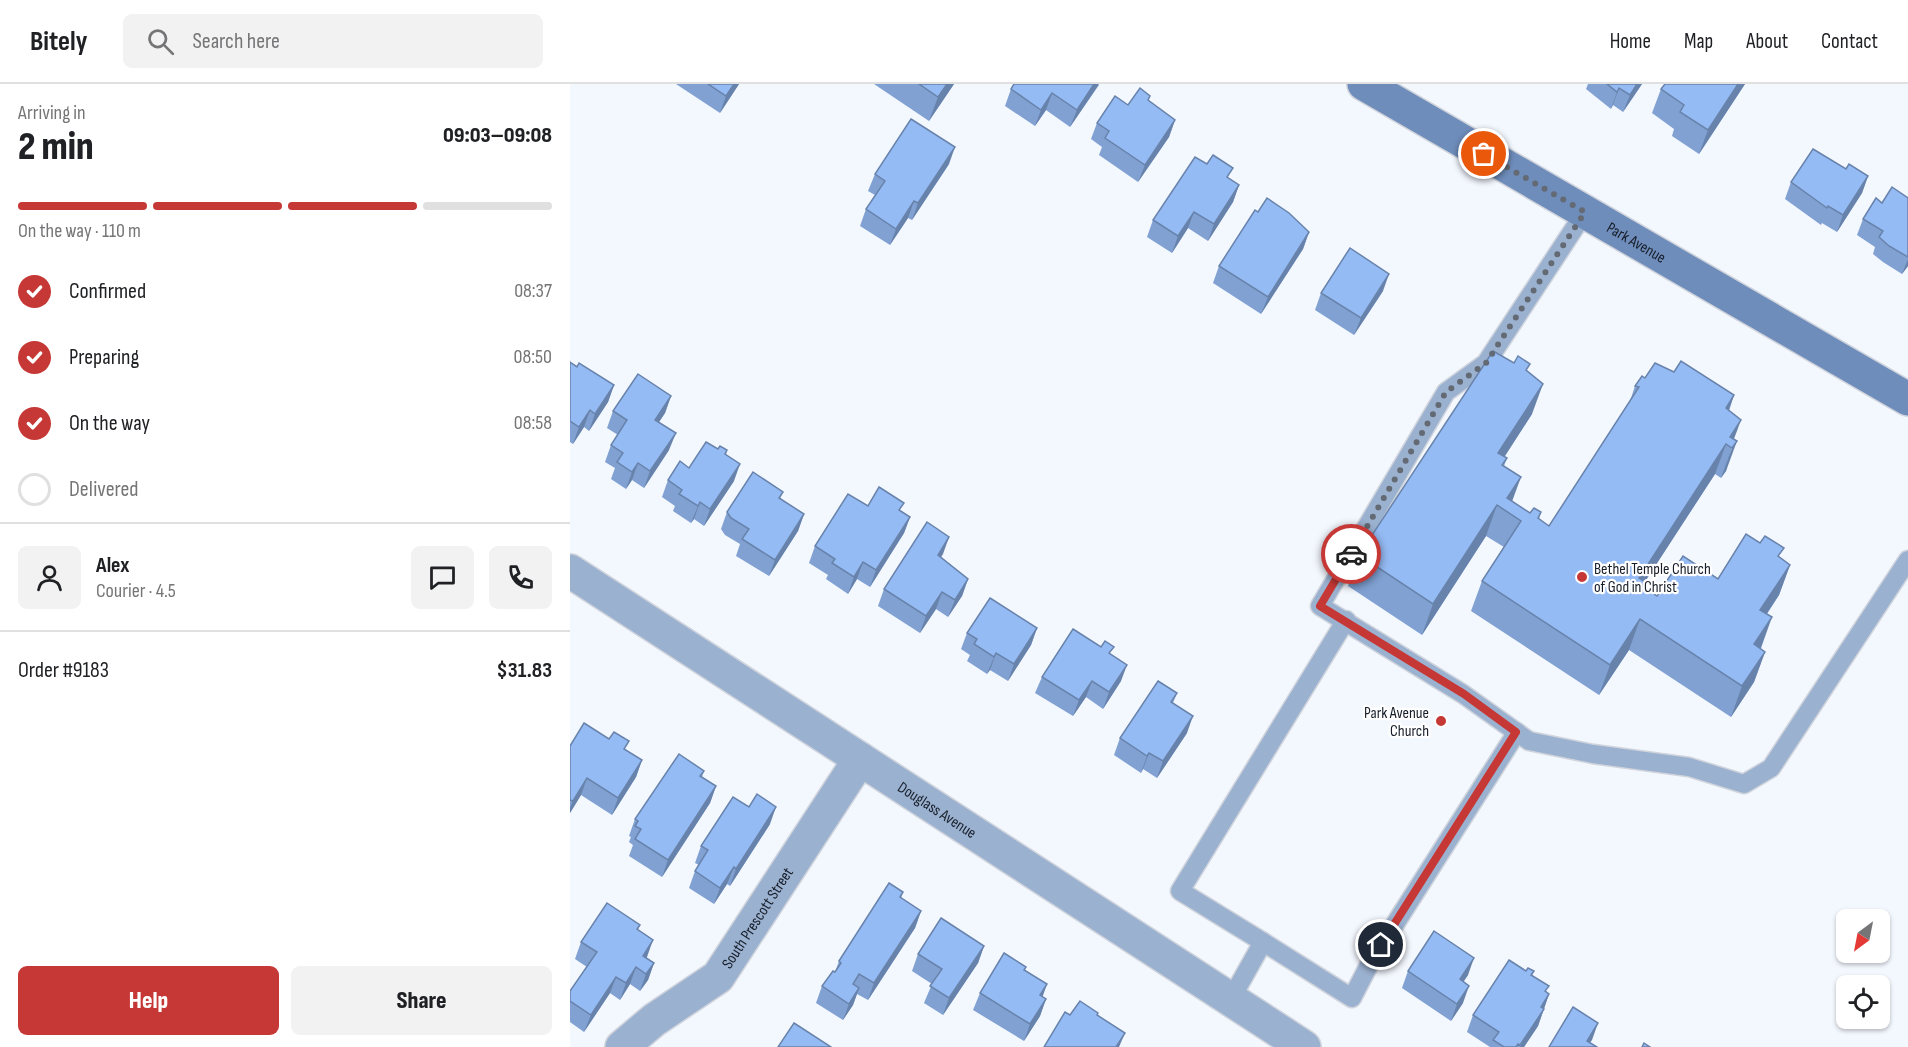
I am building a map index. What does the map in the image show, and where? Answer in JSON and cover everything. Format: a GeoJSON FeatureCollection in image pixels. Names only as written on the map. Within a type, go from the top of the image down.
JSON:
{"type":"FeatureCollection","features":[{"type":"Feature","properties":{"kind":"main road","name":"Park Avenue"},"geometry":{"type":"LineString","coordinates":[[1364,84],[1908,399]]}},
{"type":"Feature","properties":{"kind":"street","name":"Douglass Avenue"},"geometry":{"type":"LineString","coordinates":[[570,571],[1304,1047]]}},
{"type":"Feature","properties":{"kind":"street","name":"South Prescott Street"},"geometry":{"type":"LineString","coordinates":[[622,1047],[654,1020],[718,977],[860,759]]}},
{"type":"Feature","properties":{"kind":"lane"},"geometry":{"type":"LineString","coordinates":[[1585,212],[1486,363],[1446,392],[1320,606],[1464,694],[1529,741],[1625,759],[1689,767],[1744,784],[1771,768],[1908,560]]}},
{"type":"Feature","properties":{"kind":"lane"},"geometry":{"type":"LineString","coordinates":[[1346,620],[1180,891],[1352,998],[1369,964],[1516,732]]}},
{"type":"Feature","properties":{"kind":"lane"},"geometry":{"type":"LineString","coordinates":[[1231,999],[1263,942]]}},
{"type":"Feature","properties":{"kind":"building"},"geometry":{"type":"Polygon","coordinates":[[[708,84],[734,84],[726,96],[708,84]]]}},
{"type":"Feature","properties":{"kind":"building"},"geometry":{"type":"Polygon","coordinates":[[[919,84],[947,84],[938,97],[919,84]]]}},
{"type":"Feature","properties":{"kind":"building"},"geometry":{"type":"Polygon","coordinates":[[[1014,84],[1094,84],[1077,110],[1052,93],[1041,110],[1011,89],[1014,84]]]}},
{"type":"Feature","properties":{"kind":"building"},"geometry":{"type":"Polygon","coordinates":[[[1607,84],[1637,84],[1630,95],[1619,88],[1617,92],[1607,84]]]}},
{"type":"Feature","properties":{"kind":"building"},"geometry":{"type":"Polygon","coordinates":[[[1665,84],[1738,84],[1708,130],[1680,112],[1684,105],[1661,89],[1665,84]]]}},
{"type":"Feature","properties":{"kind":"building"},"geometry":{"type":"Polygon","coordinates":[[[1140,88],[1150,96],[1148,100],[1175,120],[1145,165],[1105,138],[1109,131],[1097,123],[1115,96],[1128,105],[1140,88]]]}},
{"type":"Feature","properties":{"kind":"building"},"geometry":{"type":"Polygon","coordinates":[[[911,119],[955,147],[918,203],[914,201],[896,229],[866,209],[885,181],[875,174],[911,119]]]}},
{"type":"Feature","properties":{"kind":"building"},"geometry":{"type":"Polygon","coordinates":[[[1813,149],[1846,169],[1849,164],[1868,176],[1843,215],[1828,206],[1827,208],[1791,182],[1813,149]]]}},
{"type":"Feature","properties":{"kind":"building"},"geometry":{"type":"Polygon","coordinates":[[[1213,155],[1233,168],[1227,177],[1239,185],[1214,224],[1194,212],[1178,236],[1153,220],[1195,157],[1207,164],[1213,155]]]}},
{"type":"Feature","properties":{"kind":"building"},"geometry":{"type":"Polygon","coordinates":[[[1892,187],[1908,198],[1908,257],[1889,246],[1879,237],[1883,231],[1863,219],[1876,198],[1882,203],[1892,187]]]}},
{"type":"Feature","properties":{"kind":"building"},"geometry":{"type":"Polygon","coordinates":[[[1267,198],[1289,213],[1309,232],[1268,297],[1219,266],[1255,210],[1258,212],[1267,198]]]}},
{"type":"Feature","properties":{"kind":"building"},"geometry":{"type":"Polygon","coordinates":[[[1350,248],[1389,274],[1361,318],[1321,293],[1350,248]]]}},
{"type":"Feature","properties":{"kind":"building"},"geometry":{"type":"Polygon","coordinates":[[[1493,351],[1514,363],[1518,356],[1530,364],[1526,370],[1543,384],[1498,453],[1507,458],[1502,465],[1521,477],[1507,498],[1530,513],[1534,508],[1541,512],[1538,518],[1549,526],[1639,387],[1635,386],[1642,376],[1645,378],[1655,363],[1674,372],[1681,361],[1734,395],[1726,408],[1741,420],[1730,437],[1737,441],[1732,448],[1726,444],[1639,578],[1645,582],[1642,586],[1657,596],[1683,556],[1718,579],[1746,534],[1760,543],[1765,536],[1784,548],[1778,556],[1790,565],[1760,610],[1772,617],[1754,644],[1765,652],[1742,686],[1640,619],[1610,665],[1482,581],[1521,521],[1497,505],[1433,604],[1359,555],[1493,351]]]}},
{"type":"Feature","properties":{"kind":"building"},"geometry":{"type":"Polygon","coordinates":[[[570,362],[577,367],[579,363],[614,385],[595,414],[590,410],[579,427],[570,421],[570,362]]]}},
{"type":"Feature","properties":{"kind":"building"},"geometry":{"type":"Polygon","coordinates":[[[638,374],[671,396],[655,420],[676,433],[650,471],[638,463],[632,472],[617,462],[623,453],[611,445],[627,420],[613,411],[638,374]]]}},
{"type":"Feature","properties":{"kind":"building"},"geometry":{"type":"Polygon","coordinates":[[[706,442],[718,449],[720,446],[727,450],[725,454],[740,464],[710,509],[700,502],[698,506],[679,494],[682,490],[668,480],[680,461],[689,468],[706,442]]]}},
{"type":"Feature","properties":{"kind":"building"},"geometry":{"type":"Polygon","coordinates":[[[753,472],[783,492],[779,498],[804,514],[775,560],[742,539],[749,529],[731,518],[727,512],[753,472]]]}},
{"type":"Feature","properties":{"kind":"building"},"geometry":{"type":"Polygon","coordinates":[[[879,487],[904,503],[899,510],[910,517],[876,570],[863,562],[854,577],[832,563],[835,559],[815,546],[848,494],[868,506],[879,487]]]}},
{"type":"Feature","properties":{"kind":"building"},"geometry":{"type":"Polygon","coordinates":[[[927,522],[949,537],[938,555],[968,579],[955,600],[942,592],[926,616],[884,589],[927,522]]]}},
{"type":"Feature","properties":{"kind":"building"},"geometry":{"type":"Polygon","coordinates":[[[990,598],[1037,628],[1014,664],[996,653],[994,657],[974,644],[977,639],[967,633],[990,598]]]}},
{"type":"Feature","properties":{"kind":"building"},"geometry":{"type":"Polygon","coordinates":[[[1073,629],[1101,647],[1105,641],[1114,647],[1109,653],[1127,665],[1109,692],[1092,681],[1079,700],[1042,677],[1073,629]]]}},
{"type":"Feature","properties":{"kind":"building"},"geometry":{"type":"Polygon","coordinates":[[[1158,681],[1177,693],[1171,702],[1193,716],[1163,761],[1149,753],[1147,756],[1120,738],[1158,681]]]}},
{"type":"Feature","properties":{"kind":"building"},"geometry":{"type":"Polygon","coordinates":[[[584,723],[609,739],[614,732],[629,741],[624,749],[642,760],[618,798],[587,778],[573,801],[570,800],[570,746],[584,723]]]}},
{"type":"Feature","properties":{"kind":"building"},"geometry":{"type":"Polygon","coordinates":[[[679,754],[704,771],[700,776],[716,786],[668,860],[635,839],[641,829],[635,826],[638,821],[635,819],[679,754]]]}},
{"type":"Feature","properties":{"kind":"building"},"geometry":{"type":"Polygon","coordinates":[[[757,794],[776,807],[736,869],[734,867],[720,888],[695,871],[708,850],[701,846],[733,797],[749,807],[757,794]]]}},
{"type":"Feature","properties":{"kind":"building"},"geometry":{"type":"Polygon","coordinates":[[[889,883],[903,892],[900,897],[921,911],[874,983],[859,974],[853,984],[859,988],[849,1004],[822,986],[841,963],[839,961],[889,883]]]}},
{"type":"Feature","properties":{"kind":"building"},"geometry":{"type":"Polygon","coordinates":[[[607,903],[640,925],[637,929],[653,940],[643,956],[654,963],[646,974],[636,967],[626,983],[616,977],[591,1015],[570,1001],[570,991],[597,952],[581,942],[607,903]]]}},
{"type":"Feature","properties":{"kind":"building"},"geometry":{"type":"Polygon","coordinates":[[[941,918],[984,946],[949,998],[930,986],[942,969],[918,954],[941,918]]]}},
{"type":"Feature","properties":{"kind":"building"},"geometry":{"type":"Polygon","coordinates":[[[1434,931],[1474,958],[1460,979],[1469,986],[1457,1004],[1408,971],[1434,931]]]}},
{"type":"Feature","properties":{"kind":"building"},"geometry":{"type":"Polygon","coordinates":[[[1004,953],[1026,967],[1024,970],[1047,984],[1040,995],[1046,999],[1030,1024],[980,993],[1004,953]]]}},
{"type":"Feature","properties":{"kind":"building"},"geometry":{"type":"Polygon","coordinates":[[[1509,960],[1526,971],[1528,968],[1534,971],[1531,975],[1549,986],[1545,991],[1549,994],[1541,1007],[1544,1009],[1520,1045],[1516,1047],[1504,1047],[1493,1040],[1499,1032],[1473,1015],[1509,960]]]}},
{"type":"Feature","properties":{"kind":"building"},"geometry":{"type":"Polygon","coordinates":[[[1080,1001],[1125,1033],[1116,1047],[1044,1047],[1065,1012],[1070,1015],[1080,1001]]]}},
{"type":"Feature","properties":{"kind":"building"},"geometry":{"type":"Polygon","coordinates":[[[1573,1007],[1598,1023],[1587,1041],[1597,1047],[1549,1047],[1573,1007]]]}},
{"type":"Feature","properties":{"kind":"building"},"geometry":{"type":"Polygon","coordinates":[[[794,1023],[831,1047],[778,1047],[794,1023]]]}},
{"type":"Feature","properties":{"kind":"way so far"},"geometry":{"type":"LineString","coordinates":[[1351,554],[1446,392],[1486,363],[1585,212],[1484,154]]}},
{"type":"Feature","properties":{"kind":"place","name":"Bethel Temple Church of God in Christ"},"geometry":{"type":"Point","coordinates":[1582,577]}},
{"type":"Feature","properties":{"kind":"place","name":"Park Avenue Church"},"geometry":{"type":"Point","coordinates":[1441,721]}},
{"type":"Feature","properties":{"kind":"route"},"geometry":{"type":"LineString","coordinates":[[1351,554],[1320,606],[1464,694],[1516,732],[1381,945]]}}]}
